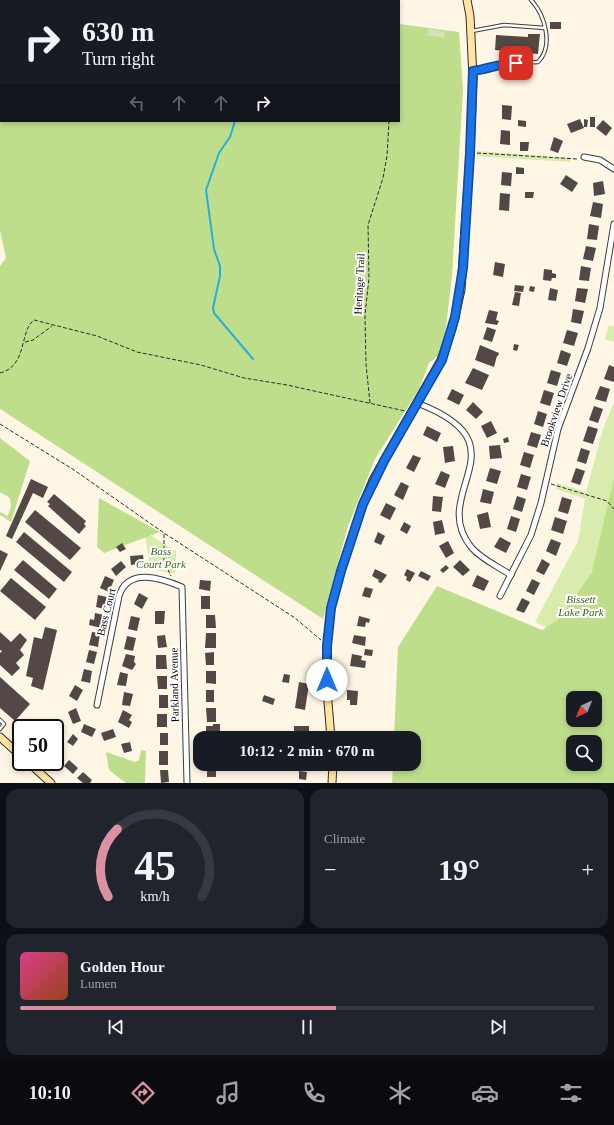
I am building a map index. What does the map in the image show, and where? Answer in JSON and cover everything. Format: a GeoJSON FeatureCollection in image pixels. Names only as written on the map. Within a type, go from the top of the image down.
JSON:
{"type":"FeatureCollection","features":[{"type":"Feature","properties":{"kind":"main road"},"geometry":{"type":"LineString","coordinates":[[330,731],[327,690],[327,646],[335,592],[363,504],[373,480],[442,360],[455,317],[463,268],[470,153],[473,71],[471,31],[467,0]]}},
{"type":"Feature","properties":{"kind":"main road"},"geometry":{"type":"LineString","coordinates":[[0,738],[12,748]]}},
{"type":"Feature","properties":{"kind":"main road"},"geometry":{"type":"LineString","coordinates":[[37,771],[50,783]]}},
{"type":"Feature","properties":{"kind":"main road"},"geometry":{"type":"LineString","coordinates":[[332,783],[333,771]]}},
{"type":"Feature","properties":{"kind":"street"},"geometry":{"type":"LineString","coordinates":[[584,157],[600,160],[614,169]]}},
{"type":"Feature","properties":{"kind":"street","name":"Brookview Drive"},"geometry":{"type":"LineString","coordinates":[[500,596],[531,535],[558,429],[588,348],[598,315],[614,224]]}},
{"type":"Feature","properties":{"kind":"street"},"geometry":{"type":"LineString","coordinates":[[417,402],[450,419],[467,438],[471,448],[472,460],[460,504],[459,517],[462,531],[476,551],[511,574]]}},
{"type":"Feature","properties":{"kind":"street","name":"Bass Court"},"geometry":{"type":"LineString","coordinates":[[97,705],[118,596],[122,588],[130,580],[140,577],[182,587]]}},
{"type":"Feature","properties":{"kind":"street","name":"Parkland Avenue"},"geometry":{"type":"LineString","coordinates":[[182,587],[187,783]]}},
{"type":"Feature","properties":{"kind":"lane"},"geometry":{"type":"LineString","coordinates":[[473,71],[494,68],[504,63],[538,62],[543,57],[546,36],[545,28],[539,9],[531,0]]}},
{"type":"Feature","properties":{"kind":"lane"},"geometry":{"type":"LineString","coordinates":[[471,31],[504,25],[545,28]]}},
{"type":"Feature","properties":{"kind":"lane"},"geometry":{"type":"LineString","coordinates":[[0,720],[4,724],[0,729]]}},
{"type":"Feature","properties":{"kind":"path","name":"Heritage Trail"},"geometry":{"type":"LineString","coordinates":[[370,403],[366,364],[365,315],[369,278],[368,225],[383,178],[387,156],[389,122]]}},
{"type":"Feature","properties":{"kind":"path"},"geometry":{"type":"LineString","coordinates":[[470,153],[574,160],[584,157]]}},
{"type":"Feature","properties":{"kind":"path"},"geometry":{"type":"LineString","coordinates":[[0,373],[14,363],[21,354],[29,323],[34,320],[97,336],[136,352],[201,365],[244,378],[287,385],[400,409],[411,413]]}},
{"type":"Feature","properties":{"kind":"path"},"geometry":{"type":"LineString","coordinates":[[24,342],[33,340],[52,325]]}},
{"type":"Feature","properties":{"kind":"path"},"geometry":{"type":"LineString","coordinates":[[0,424],[74,470],[164,533],[295,618],[327,646]]}},
{"type":"Feature","properties":{"kind":"path"},"geometry":{"type":"LineString","coordinates":[[545,482],[607,501],[614,509]]}},
{"type":"Feature","properties":{"kind":"path"},"geometry":{"type":"LineString","coordinates":[[164,533],[164,561],[174,584]]}},
{"type":"Feature","properties":{"kind":"green space"},"geometry":{"type":"Polygon","coordinates":[[[400,24],[459,32],[463,89],[452,276],[443,352],[429,363],[419,389],[375,459],[348,526],[323,619],[0,409],[0,266],[6,258],[0,230],[0,122],[400,122],[400,24]]]}},
{"type":"Feature","properties":{"kind":"green space"},"geometry":{"type":"Polygon","coordinates":[[[429,29],[445,32],[444,38],[427,35],[429,29]]]}},
{"type":"Feature","properties":{"kind":"green space"},"geometry":{"type":"Polygon","coordinates":[[[477,151],[571,158],[570,162],[477,156],[477,151]]]}},
{"type":"Feature","properties":{"kind":"green space"},"geometry":{"type":"Polygon","coordinates":[[[609,325],[614,326],[614,342],[605,339],[609,325]]]}},
{"type":"Feature","properties":{"kind":"green space","name":"Bissett Lake Park"},"geometry":{"type":"Polygon","coordinates":[[[614,402],[614,660],[535,622],[578,541],[585,499],[556,489],[557,483],[586,492],[603,429],[614,402]]]}},
{"type":"Feature","properties":{"kind":"green space"},"geometry":{"type":"Polygon","coordinates":[[[0,438],[30,461],[11,522],[0,515],[0,512],[8,516],[11,506],[10,498],[0,492],[0,438]]]}},
{"type":"Feature","properties":{"kind":"green space"},"geometry":{"type":"Polygon","coordinates":[[[614,478],[614,783],[392,783],[393,771],[421,771],[421,731],[394,731],[398,647],[437,586],[542,630],[559,619],[592,572],[614,478]]]}},
{"type":"Feature","properties":{"kind":"green space"},"geometry":{"type":"Polygon","coordinates":[[[99,498],[160,532],[104,553],[97,547],[99,498]]]}},
{"type":"Feature","properties":{"kind":"green space","name":"Bass Court Park"},"geometry":{"type":"Polygon","coordinates":[[[145,532],[176,551],[176,570],[174,574],[148,568],[149,561],[145,532]]]}},
{"type":"Feature","properties":{"kind":"green space"},"geometry":{"type":"Polygon","coordinates":[[[141,750],[146,751],[145,783],[126,783],[109,770],[106,752],[135,762],[139,760],[141,750]]]}},
{"type":"Feature","properties":{"kind":"building"},"geometry":{"type":"Polygon","coordinates":[[[550,22],[561,22],[561,29],[550,29],[550,22]]]}},
{"type":"Feature","properties":{"kind":"building"},"geometry":{"type":"Polygon","coordinates":[[[528,34],[540,34],[538,54],[495,50],[496,35],[528,37],[528,34]]]}},
{"type":"Feature","properties":{"kind":"building"},"geometry":{"type":"Polygon","coordinates":[[[502,105],[512,106],[511,120],[502,119],[502,105]]]}},
{"type":"Feature","properties":{"kind":"building"},"geometry":{"type":"Polygon","coordinates":[[[590,117],[595,117],[595,127],[590,127],[590,117]]]}},
{"type":"Feature","properties":{"kind":"building"},"geometry":{"type":"Polygon","coordinates":[[[580,119],[584,128],[571,133],[567,124],[580,119]]]}},
{"type":"Feature","properties":{"kind":"building"},"geometry":{"type":"Polygon","coordinates":[[[584,119],[588,120],[587,127],[584,127],[584,119]]]}},
{"type":"Feature","properties":{"kind":"building"},"geometry":{"type":"Polygon","coordinates":[[[518,120],[526,121],[526,127],[518,126],[518,120]]]}},
{"type":"Feature","properties":{"kind":"building"},"geometry":{"type":"Polygon","coordinates":[[[603,120],[612,128],[606,136],[596,128],[603,120]]]}},
{"type":"Feature","properties":{"kind":"building"},"geometry":{"type":"Polygon","coordinates":[[[501,130],[510,131],[510,145],[500,144],[501,130]]]}},
{"type":"Feature","properties":{"kind":"building"},"geometry":{"type":"Polygon","coordinates":[[[554,137],[563,141],[558,153],[550,150],[554,137]]]}},
{"type":"Feature","properties":{"kind":"building"},"geometry":{"type":"Polygon","coordinates":[[[520,142],[529,142],[528,151],[520,151],[520,142]]]}},
{"type":"Feature","properties":{"kind":"building"},"geometry":{"type":"Polygon","coordinates":[[[516,167],[524,168],[524,174],[516,174],[516,167]]]}},
{"type":"Feature","properties":{"kind":"building"},"geometry":{"type":"Polygon","coordinates":[[[502,172],[512,173],[511,186],[501,185],[502,172]]]}},
{"type":"Feature","properties":{"kind":"building"},"geometry":{"type":"Polygon","coordinates":[[[566,175],[578,183],[572,192],[560,184],[566,175]]]}},
{"type":"Feature","properties":{"kind":"building"},"geometry":{"type":"Polygon","coordinates":[[[603,181],[605,194],[594,196],[593,183],[603,181]]]}},
{"type":"Feature","properties":{"kind":"building"},"geometry":{"type":"Polygon","coordinates":[[[525,192],[534,192],[533,198],[525,198],[525,192]]]}},
{"type":"Feature","properties":{"kind":"building"},"geometry":{"type":"Polygon","coordinates":[[[500,193],[510,194],[509,211],[499,210],[500,193]]]}},
{"type":"Feature","properties":{"kind":"building"},"geometry":{"type":"Polygon","coordinates":[[[593,202],[603,204],[601,218],[590,216],[593,202]]]}},
{"type":"Feature","properties":{"kind":"building"},"geometry":{"type":"Polygon","coordinates":[[[589,224],[599,226],[597,240],[587,239],[589,224]]]}},
{"type":"Feature","properties":{"kind":"building"},"geometry":{"type":"Polygon","coordinates":[[[586,246],[596,248],[593,261],[583,259],[586,246]]]}},
{"type":"Feature","properties":{"kind":"building"},"geometry":{"type":"Polygon","coordinates":[[[495,262],[505,264],[503,277],[493,275],[495,262]]]}},
{"type":"Feature","properties":{"kind":"building"},"geometry":{"type":"Polygon","coordinates":[[[581,266],[591,268],[589,281],[579,280],[581,266]]]}},
{"type":"Feature","properties":{"kind":"building"},"geometry":{"type":"Polygon","coordinates":[[[544,269],[552,270],[552,273],[556,274],[556,278],[552,278],[551,281],[543,280],[544,269]]]}},
{"type":"Feature","properties":{"kind":"building"},"geometry":{"type":"Polygon","coordinates":[[[515,285],[524,286],[523,292],[514,291],[515,285]]]}},
{"type":"Feature","properties":{"kind":"building"},"geometry":{"type":"Polygon","coordinates":[[[530,286],[535,287],[534,292],[529,291],[530,286]]]}},
{"type":"Feature","properties":{"kind":"building"},"geometry":{"type":"Polygon","coordinates":[[[550,288],[558,290],[556,301],[548,300],[550,288]]]}},
{"type":"Feature","properties":{"kind":"building"},"geometry":{"type":"Polygon","coordinates":[[[577,288],[588,289],[585,303],[575,301],[577,288]]]}},
{"type":"Feature","properties":{"kind":"building"},"geometry":{"type":"Polygon","coordinates":[[[515,292],[521,293],[519,306],[512,305],[515,292]]]}},
{"type":"Feature","properties":{"kind":"building"},"geometry":{"type":"Polygon","coordinates":[[[573,309],[584,311],[581,324],[571,322],[573,309]]]}},
{"type":"Feature","properties":{"kind":"building"},"geometry":{"type":"Polygon","coordinates":[[[489,310],[498,312],[496,320],[499,321],[497,325],[485,323],[489,310]]]}},
{"type":"Feature","properties":{"kind":"building"},"geometry":{"type":"Polygon","coordinates":[[[487,327],[496,330],[492,342],[483,339],[487,327]]]}},
{"type":"Feature","properties":{"kind":"building"},"geometry":{"type":"Polygon","coordinates":[[[567,330],[578,333],[574,346],[563,343],[567,330]]]}},
{"type":"Feature","properties":{"kind":"building"},"geometry":{"type":"Polygon","coordinates":[[[514,344],[519,345],[517,351],[513,350],[514,344]]]}},
{"type":"Feature","properties":{"kind":"building"},"geometry":{"type":"Polygon","coordinates":[[[480,345],[499,353],[494,367],[475,360],[480,345]]]}},
{"type":"Feature","properties":{"kind":"building"},"geometry":{"type":"Polygon","coordinates":[[[561,350],[571,354],[567,366],[557,363],[561,350]]]}},
{"type":"Feature","properties":{"kind":"building"},"geometry":{"type":"Polygon","coordinates":[[[609,365],[614,367],[614,382],[604,379],[609,365]]]}},
{"type":"Feature","properties":{"kind":"building"},"geometry":{"type":"Polygon","coordinates":[[[473,368],[489,375],[482,390],[465,383],[473,368]]]}},
{"type":"Feature","properties":{"kind":"building"},"geometry":{"type":"Polygon","coordinates":[[[551,370],[561,373],[557,386],[547,383],[551,370]]]}},
{"type":"Feature","properties":{"kind":"building"},"geometry":{"type":"Polygon","coordinates":[[[600,386],[610,389],[606,402],[595,399],[600,386]]]}},
{"type":"Feature","properties":{"kind":"building"},"geometry":{"type":"Polygon","coordinates":[[[452,389],[464,395],[459,405],[447,399],[452,389]]]}},
{"type":"Feature","properties":{"kind":"building"},"geometry":{"type":"Polygon","coordinates":[[[544,390],[554,393],[550,406],[540,403],[544,390]]]}},
{"type":"Feature","properties":{"kind":"building"},"geometry":{"type":"Polygon","coordinates":[[[473,402],[483,412],[476,419],[466,410],[473,402]]]}},
{"type":"Feature","properties":{"kind":"building"},"geometry":{"type":"Polygon","coordinates":[[[594,406],[603,409],[598,423],[589,420],[594,406]]]}},
{"type":"Feature","properties":{"kind":"building"},"geometry":{"type":"Polygon","coordinates":[[[538,411],[547,414],[543,427],[534,424],[538,411]]]}},
{"type":"Feature","properties":{"kind":"building"},"geometry":{"type":"Polygon","coordinates":[[[491,421],[497,433],[487,438],[481,426],[491,421]]]}},
{"type":"Feature","properties":{"kind":"building"},"geometry":{"type":"Polygon","coordinates":[[[427,426],[441,433],[437,442],[423,435],[427,426]]]}},
{"type":"Feature","properties":{"kind":"building"},"geometry":{"type":"Polygon","coordinates":[[[588,426],[598,429],[593,444],[583,441],[588,426]]]}},
{"type":"Feature","properties":{"kind":"building"},"geometry":{"type":"Polygon","coordinates":[[[531,432],[541,435],[537,448],[527,445],[531,432]]]}},
{"type":"Feature","properties":{"kind":"building"},"geometry":{"type":"Polygon","coordinates":[[[508,437],[509,442],[504,443],[503,439],[508,437]]]}},
{"type":"Feature","properties":{"kind":"building"},"geometry":{"type":"Polygon","coordinates":[[[500,445],[502,458],[490,459],[489,446],[500,445]]]}},
{"type":"Feature","properties":{"kind":"building"},"geometry":{"type":"Polygon","coordinates":[[[453,446],[455,461],[445,463],[443,447],[453,446]]]}},
{"type":"Feature","properties":{"kind":"building"},"geometry":{"type":"Polygon","coordinates":[[[581,448],[590,451],[586,464],[577,461],[581,448]]]}},
{"type":"Feature","properties":{"kind":"building"},"geometry":{"type":"Polygon","coordinates":[[[524,452],[534,455],[530,468],[520,465],[524,452]]]}},
{"type":"Feature","properties":{"kind":"building"},"geometry":{"type":"Polygon","coordinates":[[[413,455],[421,458],[414,472],[406,468],[413,455]]]}},
{"type":"Feature","properties":{"kind":"building"},"geometry":{"type":"Polygon","coordinates":[[[490,468],[501,471],[497,484],[486,481],[490,468]]]}},
{"type":"Feature","properties":{"kind":"building"},"geometry":{"type":"Polygon","coordinates":[[[576,468],[585,471],[580,485],[571,482],[576,468]]]}},
{"type":"Feature","properties":{"kind":"building"},"geometry":{"type":"Polygon","coordinates":[[[441,471],[450,475],[445,488],[435,484],[441,471]]]}},
{"type":"Feature","properties":{"kind":"building"},"geometry":{"type":"Polygon","coordinates":[[[521,474],[531,477],[527,490],[517,487],[521,474]]]}},
{"type":"Feature","properties":{"kind":"building"},"geometry":{"type":"Polygon","coordinates":[[[31,479],[48,487],[43,498],[33,493],[12,539],[6,536],[31,479]]]}},
{"type":"Feature","properties":{"kind":"building"},"geometry":{"type":"Polygon","coordinates":[[[401,482],[409,486],[403,500],[394,495],[401,482]]]}},
{"type":"Feature","properties":{"kind":"building"},"geometry":{"type":"Polygon","coordinates":[[[483,489],[494,492],[491,504],[480,502],[483,489]]]}},
{"type":"Feature","properties":{"kind":"building"},"geometry":{"type":"Polygon","coordinates":[[[54,494],[86,521],[84,524],[86,526],[79,534],[48,506],[50,504],[47,502],[54,494]]]}},
{"type":"Feature","properties":{"kind":"building"},"geometry":{"type":"Polygon","coordinates":[[[433,496],[443,497],[441,512],[432,511],[433,496]]]}},
{"type":"Feature","properties":{"kind":"building"},"geometry":{"type":"Polygon","coordinates":[[[517,496],[526,499],[522,512],[513,509],[517,496]]]}},
{"type":"Feature","properties":{"kind":"building"},"geometry":{"type":"Polygon","coordinates":[[[562,497],[572,500],[568,514],[558,511],[562,497]]]}},
{"type":"Feature","properties":{"kind":"building"},"geometry":{"type":"Polygon","coordinates":[[[386,503],[396,508],[390,520],[380,515],[386,503]]]}},
{"type":"Feature","properties":{"kind":"building"},"geometry":{"type":"Polygon","coordinates":[[[35,510],[81,548],[70,560],[25,522],[35,510]]]}},
{"type":"Feature","properties":{"kind":"building"},"geometry":{"type":"Polygon","coordinates":[[[488,512],[491,527],[480,529],[477,515],[488,512]]]}},
{"type":"Feature","properties":{"kind":"building"},"geometry":{"type":"Polygon","coordinates":[[[511,516],[520,519],[516,532],[507,529],[511,516]]]}},
{"type":"Feature","properties":{"kind":"building"},"geometry":{"type":"Polygon","coordinates":[[[555,517],[567,521],[563,534],[551,530],[555,517]]]}},
{"type":"Feature","properties":{"kind":"building"},"geometry":{"type":"Polygon","coordinates":[[[442,520],[445,533],[435,535],[433,522],[442,520]]]}},
{"type":"Feature","properties":{"kind":"building"},"geometry":{"type":"Polygon","coordinates":[[[404,522],[411,526],[407,534],[400,530],[404,522]]]}},
{"type":"Feature","properties":{"kind":"building"},"geometry":{"type":"Polygon","coordinates":[[[24,532],[72,572],[64,582],[16,542],[24,532]]]}},
{"type":"Feature","properties":{"kind":"building"},"geometry":{"type":"Polygon","coordinates":[[[378,532],[385,536],[381,545],[374,542],[378,532]]]}},
{"type":"Feature","properties":{"kind":"building"},"geometry":{"type":"Polygon","coordinates":[[[500,537],[511,543],[506,553],[494,547],[500,537]]]}},
{"type":"Feature","properties":{"kind":"building"},"geometry":{"type":"Polygon","coordinates":[[[551,539],[561,543],[556,556],[546,551],[551,539]]]}},
{"type":"Feature","properties":{"kind":"building"},"geometry":{"type":"Polygon","coordinates":[[[448,541],[454,553],[446,558],[439,546],[448,541]]]}},
{"type":"Feature","properties":{"kind":"building"},"geometry":{"type":"Polygon","coordinates":[[[122,543],[126,549],[120,552],[116,547],[122,543]]]}},
{"type":"Feature","properties":{"kind":"building"},"geometry":{"type":"Polygon","coordinates":[[[0,550],[8,554],[0,571],[0,550]]]}},
{"type":"Feature","properties":{"kind":"building"},"geometry":{"type":"Polygon","coordinates":[[[143,555],[144,563],[131,565],[130,556],[143,555]]]}},
{"type":"Feature","properties":{"kind":"building"},"geometry":{"type":"Polygon","coordinates":[[[542,559],[550,564],[544,575],[536,571],[542,559]]]}},
{"type":"Feature","properties":{"kind":"building"},"geometry":{"type":"Polygon","coordinates":[[[23,560],[57,589],[49,599],[14,570],[23,560]]]}},
{"type":"Feature","properties":{"kind":"building"},"geometry":{"type":"Polygon","coordinates":[[[460,560],[470,570],[463,576],[453,567],[460,560]]]}},
{"type":"Feature","properties":{"kind":"building"},"geometry":{"type":"Polygon","coordinates":[[[121,561],[126,567],[116,576],[111,569],[121,561]]]}},
{"type":"Feature","properties":{"kind":"building"},"geometry":{"type":"Polygon","coordinates":[[[446,565],[449,568],[443,573],[440,570],[446,565]]]}},
{"type":"Feature","properties":{"kind":"building"},"geometry":{"type":"Polygon","coordinates":[[[375,569],[387,575],[381,583],[372,576],[375,569]]]}},
{"type":"Feature","properties":{"kind":"building"},"geometry":{"type":"Polygon","coordinates":[[[407,569],[415,573],[410,582],[406,580],[407,577],[404,575],[407,569]]]}},
{"type":"Feature","properties":{"kind":"building"},"geometry":{"type":"Polygon","coordinates":[[[421,571],[431,576],[428,581],[418,576],[421,571]]]}},
{"type":"Feature","properties":{"kind":"building"},"geometry":{"type":"Polygon","coordinates":[[[477,575],[489,581],[484,591],[472,586],[477,575]]]}},
{"type":"Feature","properties":{"kind":"building"},"geometry":{"type":"Polygon","coordinates":[[[105,576],[114,580],[109,592],[100,588],[105,576]]]}},
{"type":"Feature","properties":{"kind":"building"},"geometry":{"type":"Polygon","coordinates":[[[11,578],[46,607],[35,620],[0,591],[11,578]]]}},
{"type":"Feature","properties":{"kind":"building"},"geometry":{"type":"Polygon","coordinates":[[[532,579],[540,583],[534,595],[526,591],[532,579]]]}},
{"type":"Feature","properties":{"kind":"building"},"geometry":{"type":"Polygon","coordinates":[[[200,580],[211,581],[210,591],[199,589],[200,580]]]}},
{"type":"Feature","properties":{"kind":"building"},"geometry":{"type":"Polygon","coordinates":[[[365,587],[373,589],[370,598],[362,596],[365,587]]]}},
{"type":"Feature","properties":{"kind":"building"},"geometry":{"type":"Polygon","coordinates":[[[139,593],[148,598],[142,609],[134,604],[139,593]]]}},
{"type":"Feature","properties":{"kind":"building"},"geometry":{"type":"Polygon","coordinates":[[[98,595],[107,597],[104,609],[96,607],[98,595]]]}},
{"type":"Feature","properties":{"kind":"building"},"geometry":{"type":"Polygon","coordinates":[[[201,596],[210,596],[210,609],[201,609],[201,596]]]}},
{"type":"Feature","properties":{"kind":"building"},"geometry":{"type":"Polygon","coordinates":[[[522,598],[530,602],[524,613],[516,610],[522,598]]]}},
{"type":"Feature","properties":{"kind":"building"},"geometry":{"type":"Polygon","coordinates":[[[155,611],[165,611],[164,624],[155,624],[155,611]]]}},
{"type":"Feature","properties":{"kind":"building"},"geometry":{"type":"Polygon","coordinates":[[[95,613],[104,615],[101,628],[89,625],[90,619],[94,620],[95,613]]]}},
{"type":"Feature","properties":{"kind":"building"},"geometry":{"type":"Polygon","coordinates":[[[206,615],[215,615],[216,628],[206,628],[206,615]]]}},
{"type":"Feature","properties":{"kind":"building"},"geometry":{"type":"Polygon","coordinates":[[[131,616],[140,618],[137,631],[128,629],[131,616]]]}},
{"type":"Feature","properties":{"kind":"building"},"geometry":{"type":"Polygon","coordinates":[[[359,616],[370,619],[369,623],[366,622],[365,627],[357,626],[359,616]]]}},
{"type":"Feature","properties":{"kind":"building"},"geometry":{"type":"Polygon","coordinates":[[[45,627],[57,630],[43,690],[31,686],[33,678],[26,676],[34,637],[42,639],[45,627]]]}},
{"type":"Feature","properties":{"kind":"building"},"geometry":{"type":"Polygon","coordinates":[[[0,632],[11,642],[20,633],[27,640],[20,650],[24,655],[16,663],[20,668],[12,676],[0,665],[0,653],[2,651],[0,650],[0,632]]]}},
{"type":"Feature","properties":{"kind":"building"},"geometry":{"type":"Polygon","coordinates":[[[92,632],[100,633],[98,647],[89,645],[92,632]]]}},
{"type":"Feature","properties":{"kind":"building"},"geometry":{"type":"Polygon","coordinates":[[[206,633],[216,633],[216,648],[205,648],[206,633]]]}},
{"type":"Feature","properties":{"kind":"building"},"geometry":{"type":"Polygon","coordinates":[[[165,635],[167,647],[158,648],[157,636],[165,635]]]}},
{"type":"Feature","properties":{"kind":"building"},"geometry":{"type":"Polygon","coordinates":[[[354,635],[366,637],[365,646],[352,643],[354,635]]]}},
{"type":"Feature","properties":{"kind":"building"},"geometry":{"type":"Polygon","coordinates":[[[127,636],[136,638],[133,651],[124,649],[127,636]]]}},
{"type":"Feature","properties":{"kind":"building"},"geometry":{"type":"Polygon","coordinates":[[[365,649],[373,650],[372,656],[364,655],[365,649]]]}},
{"type":"Feature","properties":{"kind":"building"},"geometry":{"type":"Polygon","coordinates":[[[89,650],[97,652],[94,664],[86,662],[89,650]]]}},
{"type":"Feature","properties":{"kind":"building"},"geometry":{"type":"Polygon","coordinates":[[[214,652],[214,665],[206,665],[205,653],[214,652]]]}},
{"type":"Feature","properties":{"kind":"building"},"geometry":{"type":"Polygon","coordinates":[[[126,654],[135,656],[134,662],[136,664],[132,670],[122,666],[126,654]]]}},
{"type":"Feature","properties":{"kind":"building"},"geometry":{"type":"Polygon","coordinates":[[[352,654],[362,656],[361,660],[366,661],[365,668],[350,666],[352,654]]]}},
{"type":"Feature","properties":{"kind":"building"},"geometry":{"type":"Polygon","coordinates":[[[156,655],[166,655],[167,669],[156,669],[156,655]]]}},
{"type":"Feature","properties":{"kind":"building"},"geometry":{"type":"Polygon","coordinates":[[[84,669],[92,671],[90,683],[81,681],[84,669]]]}},
{"type":"Feature","properties":{"kind":"building"},"geometry":{"type":"Polygon","coordinates":[[[206,671],[216,671],[216,684],[206,683],[206,671]]]}},
{"type":"Feature","properties":{"kind":"building"},"geometry":{"type":"Polygon","coordinates":[[[120,672],[128,674],[126,686],[117,685],[120,672]]]}},
{"type":"Feature","properties":{"kind":"building"},"geometry":{"type":"Polygon","coordinates":[[[284,674],[290,675],[289,683],[282,682],[284,674]]]}},
{"type":"Feature","properties":{"kind":"building"},"geometry":{"type":"Polygon","coordinates":[[[157,676],[167,676],[167,689],[158,689],[157,676]]]}},
{"type":"Feature","properties":{"kind":"building"},"geometry":{"type":"Polygon","coordinates":[[[0,677],[30,704],[17,719],[13,719],[0,708],[0,677]]]}},
{"type":"Feature","properties":{"kind":"building"},"geometry":{"type":"Polygon","coordinates":[[[299,682],[309,684],[305,710],[295,708],[299,682]]]}},
{"type":"Feature","properties":{"kind":"building"},"geometry":{"type":"Polygon","coordinates":[[[75,685],[83,690],[77,701],[69,696],[75,685]]]}},
{"type":"Feature","properties":{"kind":"building"},"geometry":{"type":"Polygon","coordinates":[[[206,690],[214,690],[214,702],[206,702],[206,690]]]}},
{"type":"Feature","properties":{"kind":"building"},"geometry":{"type":"Polygon","coordinates":[[[347,690],[358,691],[357,705],[350,705],[350,700],[347,700],[347,690]]]}},
{"type":"Feature","properties":{"kind":"building"},"geometry":{"type":"Polygon","coordinates":[[[124,692],[133,694],[130,706],[122,705],[124,692]]]}},
{"type":"Feature","properties":{"kind":"building"},"geometry":{"type":"Polygon","coordinates":[[[159,695],[168,695],[168,708],[159,708],[159,695]]]}},
{"type":"Feature","properties":{"kind":"building"},"geometry":{"type":"Polygon","coordinates":[[[264,695],[275,699],[273,705],[262,701],[264,695]]]}},
{"type":"Feature","properties":{"kind":"building"},"geometry":{"type":"Polygon","coordinates":[[[76,708],[81,721],[73,724],[68,712],[76,708]]]}},
{"type":"Feature","properties":{"kind":"building"},"geometry":{"type":"Polygon","coordinates":[[[206,708],[216,708],[216,722],[207,722],[206,708]]]}},
{"type":"Feature","properties":{"kind":"building"},"geometry":{"type":"Polygon","coordinates":[[[123,710],[132,715],[129,720],[132,722],[129,728],[118,722],[123,710]]]}},
{"type":"Feature","properties":{"kind":"building"},"geometry":{"type":"Polygon","coordinates":[[[157,714],[167,714],[167,727],[157,727],[157,714]]]}},
{"type":"Feature","properties":{"kind":"building"},"geometry":{"type":"Polygon","coordinates":[[[84,724],[96,729],[92,737],[81,732],[84,724]]]}},
{"type":"Feature","properties":{"kind":"building"},"geometry":{"type":"Polygon","coordinates":[[[213,724],[220,724],[220,731],[206,731],[206,726],[213,726],[213,724]]]}},
{"type":"Feature","properties":{"kind":"building"},"geometry":{"type":"Polygon","coordinates":[[[294,726],[309,726],[309,731],[294,731],[294,726]]]}},
{"type":"Feature","properties":{"kind":"building"},"geometry":{"type":"Polygon","coordinates":[[[113,729],[116,737],[104,741],[101,733],[113,729]]]}},
{"type":"Feature","properties":{"kind":"building"},"geometry":{"type":"Polygon","coordinates":[[[160,733],[168,733],[168,745],[160,745],[160,733]]]}},
{"type":"Feature","properties":{"kind":"building"},"geometry":{"type":"Polygon","coordinates":[[[73,734],[78,739],[73,746],[67,742],[73,734]]]}},
{"type":"Feature","properties":{"kind":"building"},"geometry":{"type":"Polygon","coordinates":[[[130,742],[132,751],[124,753],[121,744],[130,742]]]}},
{"type":"Feature","properties":{"kind":"building"},"geometry":{"type":"Polygon","coordinates":[[[159,751],[168,751],[168,765],[159,765],[159,751]]]}},
{"type":"Feature","properties":{"kind":"building"},"geometry":{"type":"Polygon","coordinates":[[[69,760],[78,768],[73,774],[64,766],[69,760]]]}},
{"type":"Feature","properties":{"kind":"building"},"geometry":{"type":"Polygon","coordinates":[[[160,770],[168,770],[169,782],[161,783],[160,770]]]}},
{"type":"Feature","properties":{"kind":"building"},"geometry":{"type":"Polygon","coordinates":[[[207,771],[216,771],[216,777],[207,777],[207,771]]]}},
{"type":"Feature","properties":{"kind":"building"},"geometry":{"type":"Polygon","coordinates":[[[299,771],[307,772],[306,780],[299,779],[299,771]]]}},
{"type":"Feature","properties":{"kind":"building"},"geometry":{"type":"Polygon","coordinates":[[[83,772],[92,780],[90,783],[83,783],[77,778],[83,772]]]}},
{"type":"Feature","properties":{"kind":"waterway"},"geometry":{"type":"LineString","coordinates":[[235,122],[230,137],[219,153],[206,190],[214,249],[220,266],[220,276],[213,308],[214,313],[253,359]]}},
{"type":"Feature","properties":{"kind":"route"},"geometry":{"type":"LineString","coordinates":[[327,680],[327,646],[331,608],[341,571],[363,504],[373,480],[442,360],[448,345],[455,317],[461,290],[463,268],[473,71],[494,68],[504,63],[516,63]]}}]}
